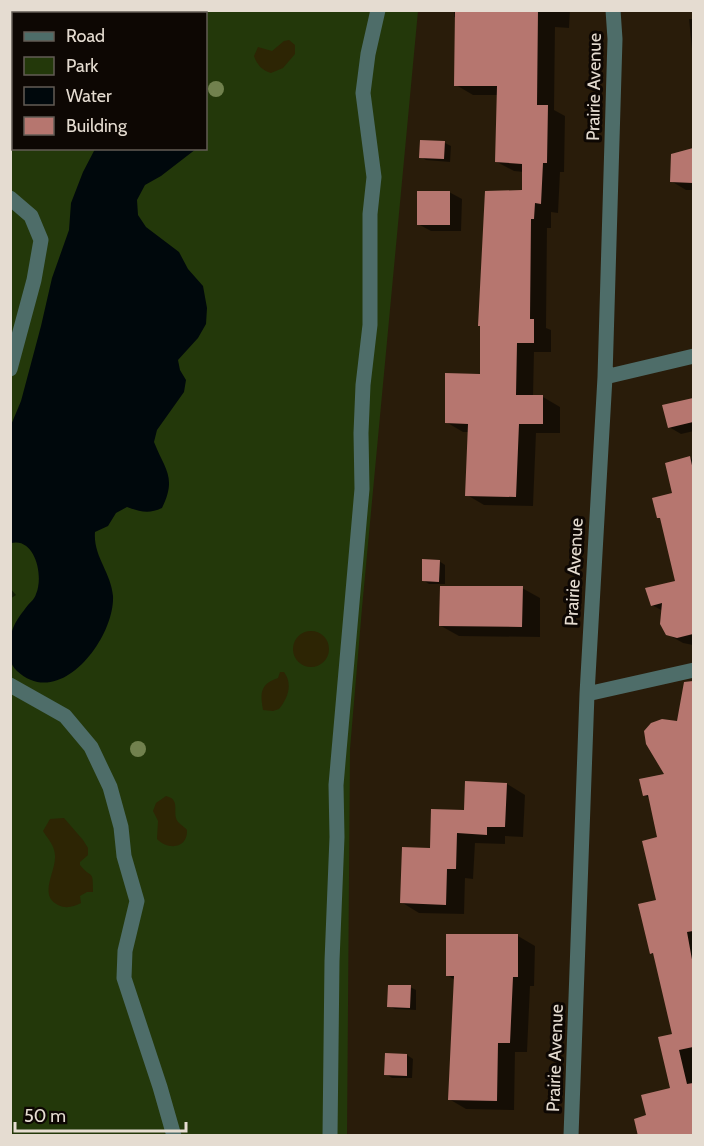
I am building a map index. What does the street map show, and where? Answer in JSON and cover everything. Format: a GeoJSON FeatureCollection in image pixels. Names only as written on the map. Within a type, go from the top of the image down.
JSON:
{"type":"FeatureCollection","features":[{"type":"Feature","properties":{"kind":"street"},"geometry":{"type":"LineString","coordinates":[[330,1136],[332,961],[337,837],[336,785],[362,489],[363,385],[370,325],[370,214],[374,177],[363,93],[368,54],[378,10]]}},
{"type":"Feature","properties":{"kind":"street","name":"Prairie Avenue"},"geometry":{"type":"LineString","coordinates":[[571,1136],[587,694],[605,377],[615,39],[613,10]]}},
{"type":"Feature","properties":{"kind":"street"},"geometry":{"type":"LineString","coordinates":[[10,198],[31,216],[41,240],[34,280],[10,369]]}},
{"type":"Feature","properties":{"kind":"street"},"geometry":{"type":"LineString","coordinates":[[605,377],[693,356]]}},
{"type":"Feature","properties":{"kind":"street"},"geometry":{"type":"LineString","coordinates":[[587,694],[693,670]]}},
{"type":"Feature","properties":{"kind":"street"},"geometry":{"type":"LineString","coordinates":[[10,685],[65,716],[91,747],[110,787],[121,827],[124,856],[137,901],[125,951],[124,978],[174,1136]]}},
{"type":"Feature","properties":{"kind":"green space"},"geometry":{"type":"Polygon","coordinates":[[[10,11],[418,11],[350,749],[347,1135],[11,1135],[10,11]]]}},
{"type":"Feature","properties":{"kind":"sand"},"geometry":{"type":"Polygon","coordinates":[[[289,40],[295,45],[295,54],[283,68],[271,73],[265,71],[254,56],[258,47],[272,51],[284,41],[289,40]]]}},
{"type":"Feature","properties":{"kind":"sand"},"geometry":{"type":"Polygon","coordinates":[[[311,631],[324,636],[329,649],[324,662],[311,667],[298,662],[293,649],[298,636],[311,631]]]}},
{"type":"Feature","properties":{"kind":"sand"},"geometry":{"type":"Polygon","coordinates":[[[280,672],[284,672],[289,686],[285,700],[279,709],[263,710],[263,690],[268,683],[278,678],[280,672]]]}},
{"type":"Feature","properties":{"kind":"sand"},"geometry":{"type":"Polygon","coordinates":[[[166,796],[173,799],[177,820],[187,830],[184,841],[177,846],[167,845],[157,839],[158,821],[153,811],[156,803],[166,796]]]}},
{"type":"Feature","properties":{"kind":"sand"},"geometry":{"type":"Polygon","coordinates":[[[64,818],[88,848],[88,855],[80,862],[80,865],[93,880],[93,892],[80,896],[81,903],[67,907],[52,901],[49,895],[55,852],[43,831],[50,819],[64,818]]]}},
{"type":"Feature","properties":{"kind":"water"},"geometry":{"type":"Polygon","coordinates":[[[94,150],[195,150],[161,176],[145,185],[137,200],[138,215],[146,227],[179,252],[188,269],[203,286],[207,308],[206,324],[198,338],[178,360],[180,370],[186,380],[184,392],[157,430],[154,442],[169,481],[169,489],[162,508],[145,512],[127,507],[116,513],[108,526],[95,532],[97,549],[112,587],[113,596],[111,613],[105,631],[95,649],[67,676],[50,682],[34,681],[17,671],[10,656],[12,631],[35,597],[39,578],[32,552],[19,543],[11,543],[11,425],[21,401],[52,278],[69,230],[71,203],[94,150]]]}},
{"type":"Feature","properties":{"kind":"building"},"geometry":{"type":"Polygon","coordinates":[[[455,10],[538,10],[537,105],[548,105],[547,163],[543,163],[541,204],[535,203],[534,219],[531,219],[530,319],[534,319],[534,343],[517,343],[516,395],[543,395],[543,424],[519,424],[516,497],[465,496],[468,424],[445,423],[445,373],[480,374],[480,326],[478,326],[485,191],[522,190],[522,164],[495,162],[497,86],[454,86],[455,10]]]}},
{"type":"Feature","properties":{"kind":"building"},"geometry":{"type":"Polygon","coordinates":[[[420,140],[445,141],[444,159],[419,158],[420,140]]]}},
{"type":"Feature","properties":{"kind":"building"},"geometry":{"type":"Polygon","coordinates":[[[693,148],[693,183],[670,182],[671,154],[693,148]]]}},
{"type":"Feature","properties":{"kind":"building"},"geometry":{"type":"Polygon","coordinates":[[[417,191],[450,191],[450,225],[417,225],[417,191]]]}},
{"type":"Feature","properties":{"kind":"building"},"geometry":{"type":"Polygon","coordinates":[[[693,398],[693,422],[668,428],[662,405],[693,398]]]}},
{"type":"Feature","properties":{"kind":"building"},"geometry":{"type":"Polygon","coordinates":[[[690,456],[693,470],[693,634],[677,638],[666,635],[660,624],[662,603],[651,606],[645,588],[675,581],[660,518],[657,518],[652,498],[672,493],[665,463],[690,456]]]}},
{"type":"Feature","properties":{"kind":"building"},"geometry":{"type":"Polygon","coordinates":[[[422,559],[440,560],[439,582],[422,581],[422,559]]]}},
{"type":"Feature","properties":{"kind":"building"},"geometry":{"type":"Polygon","coordinates":[[[440,586],[523,586],[522,627],[439,626],[440,586]]]}},
{"type":"Feature","properties":{"kind":"building"},"geometry":{"type":"Polygon","coordinates":[[[693,681],[693,931],[687,932],[693,965],[693,1047],[679,1050],[687,1084],[693,1083],[693,1134],[638,1136],[634,1119],[646,1115],[641,1095],[670,1088],[658,1037],[672,1034],[653,953],[650,954],[638,904],[656,900],[642,841],[657,837],[648,795],[643,796],[639,779],[664,774],[646,744],[644,731],[651,723],[662,719],[677,721],[684,682],[693,681]]]}},
{"type":"Feature","properties":{"kind":"building"},"geometry":{"type":"Polygon","coordinates":[[[465,781],[507,783],[505,827],[487,827],[487,835],[457,833],[456,869],[447,869],[446,905],[400,903],[402,847],[430,848],[431,809],[464,810],[465,781]]]}},
{"type":"Feature","properties":{"kind":"building"},"geometry":{"type":"Polygon","coordinates":[[[446,934],[518,934],[518,977],[513,977],[510,1043],[498,1043],[497,1101],[448,1100],[454,976],[446,976],[446,934]]]}},
{"type":"Feature","properties":{"kind":"building"},"geometry":{"type":"Polygon","coordinates":[[[388,985],[411,985],[410,1008],[387,1007],[388,985]]]}},
{"type":"Feature","properties":{"kind":"building"},"geometry":{"type":"Polygon","coordinates":[[[385,1053],[407,1054],[407,1076],[384,1075],[385,1053]]]}}]}
